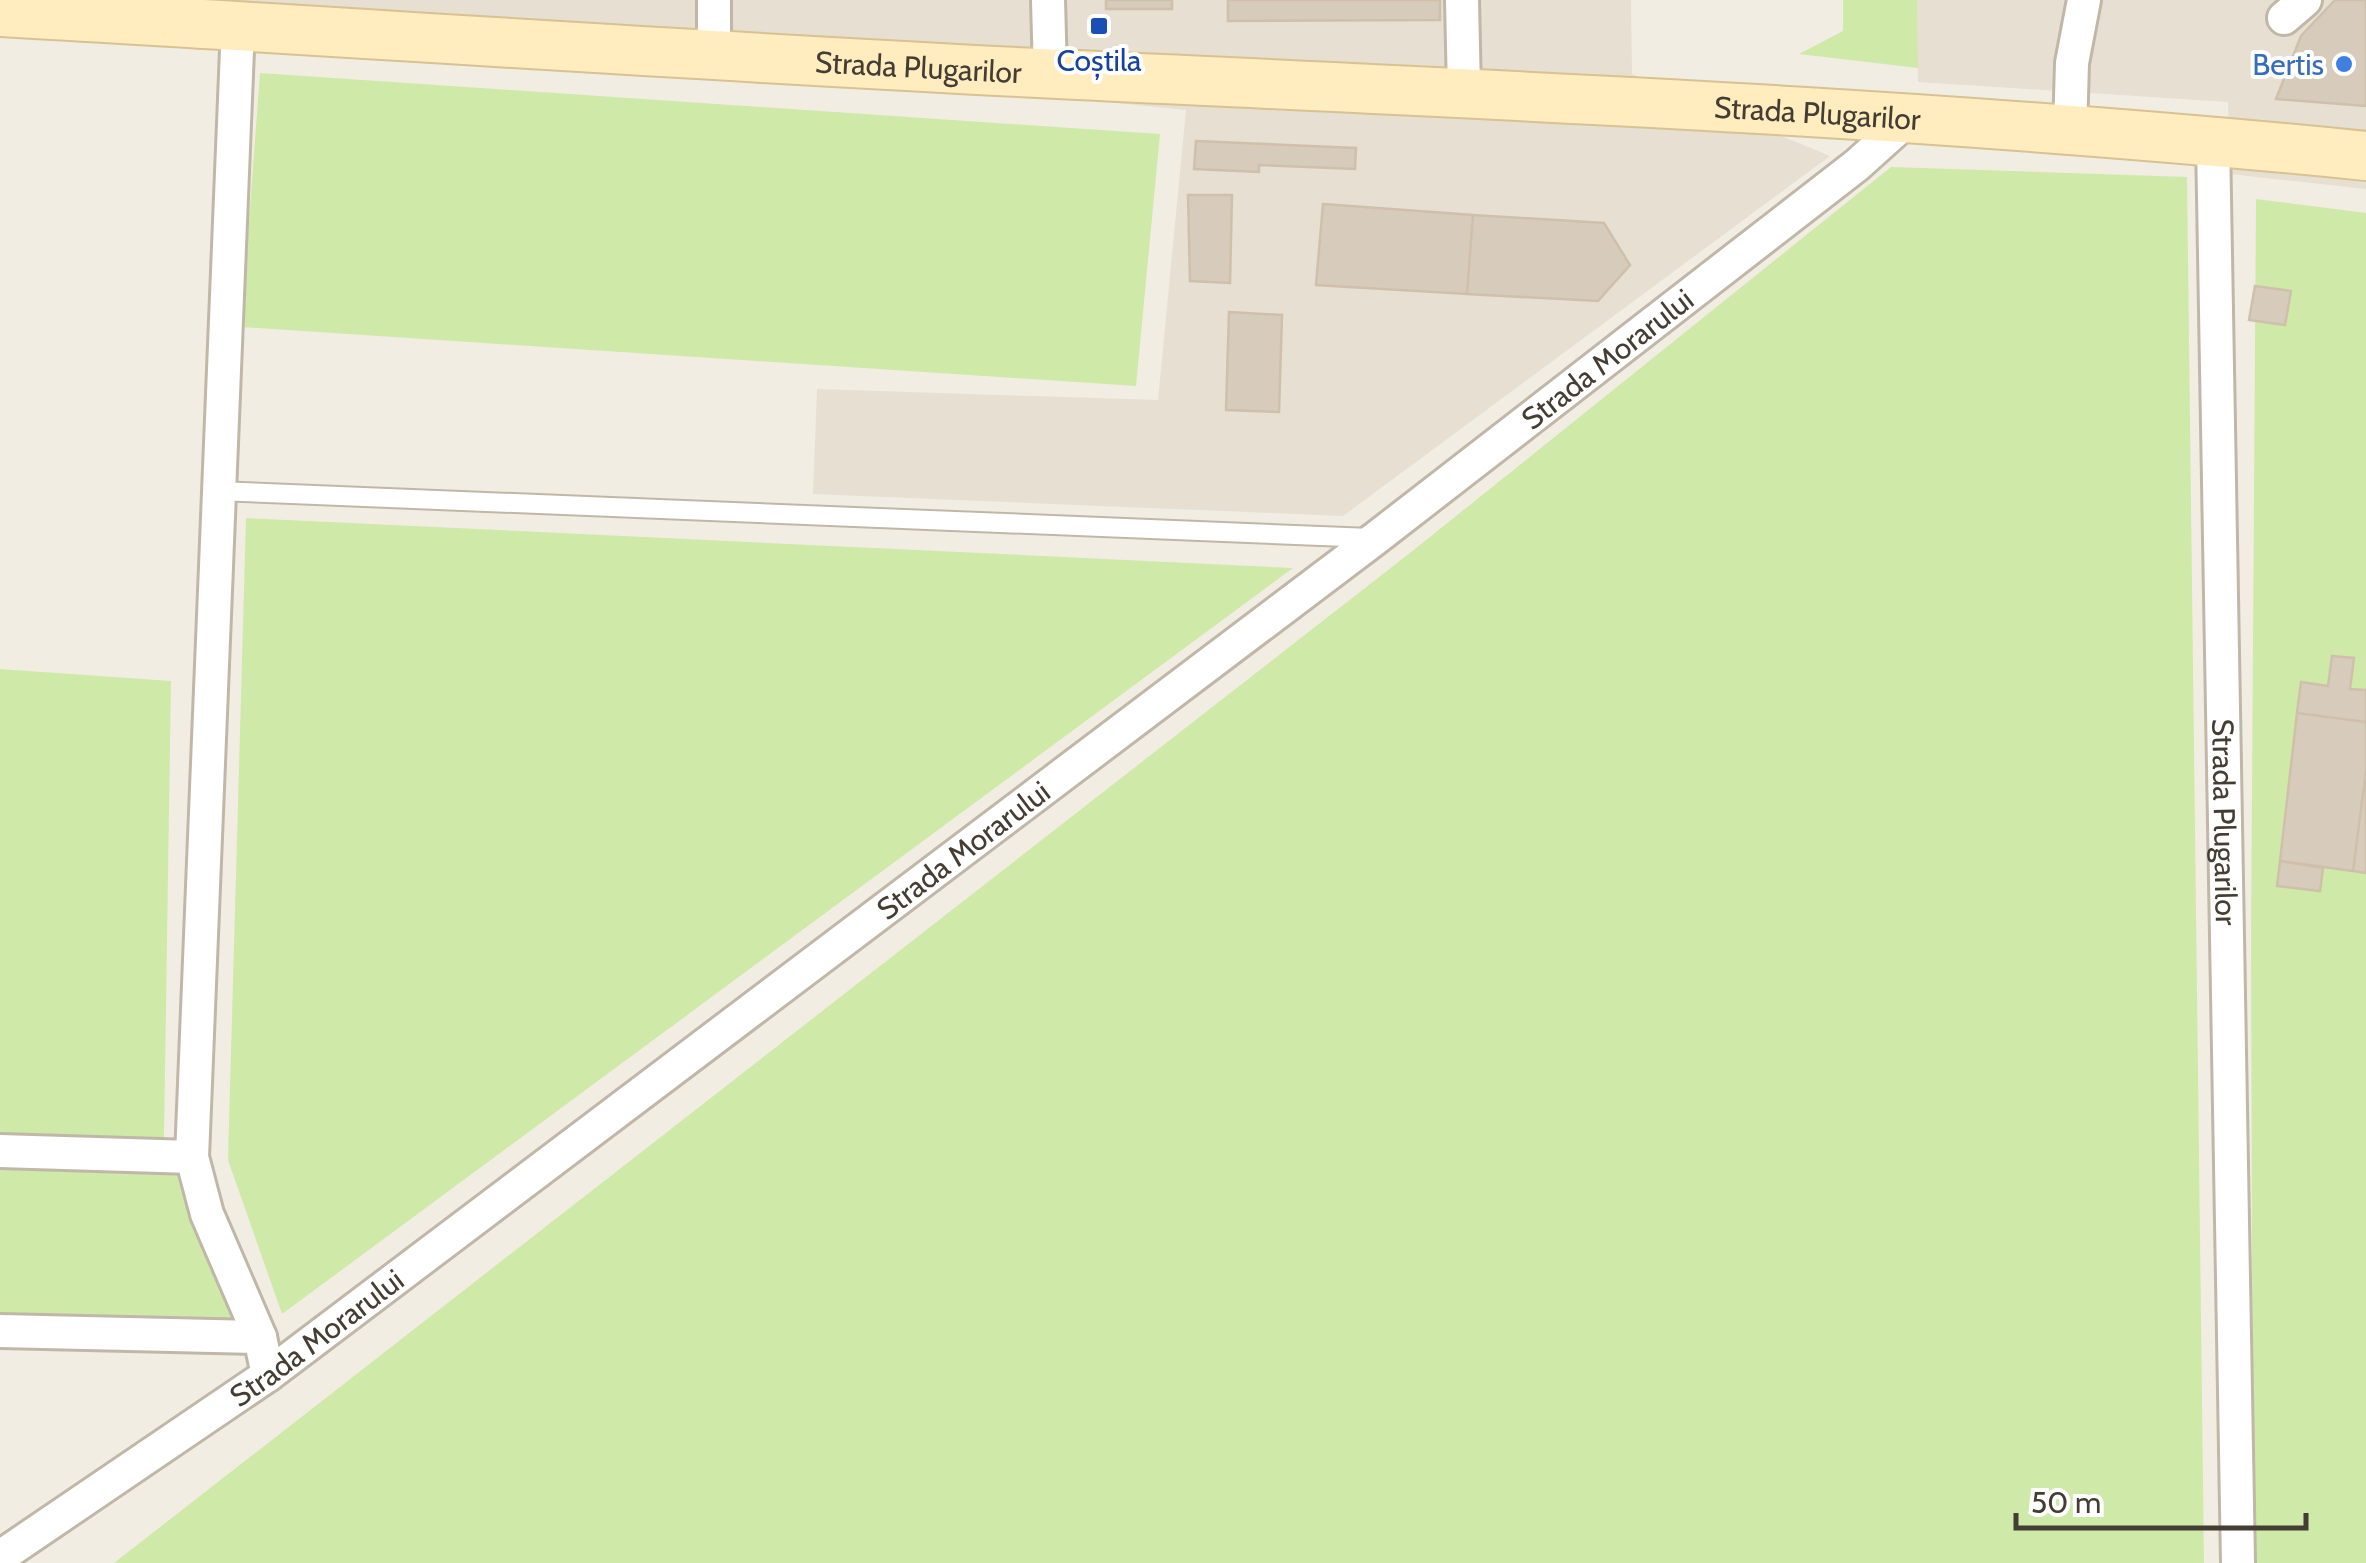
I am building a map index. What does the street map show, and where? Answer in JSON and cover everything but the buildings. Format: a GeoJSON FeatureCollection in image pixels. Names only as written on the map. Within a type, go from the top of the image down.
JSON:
{"type":"FeatureCollection","features":[{"type":"Feature","properties":{"kind":"street"},"geometry":{"type":"LineString","coordinates":[[714,0],[714,53]]}},
{"type":"Feature","properties":{"kind":"street"},"geometry":{"type":"LineString","coordinates":[[1048,0],[1050,74]]}},
{"type":"Feature","properties":{"kind":"street"},"geometry":{"type":"LineString","coordinates":[[1462,0],[1464,92]]}},
{"type":"Feature","properties":{"kind":"street"},"geometry":{"type":"LineString","coordinates":[[2070,131],[2072,63],[2084,0]]}},
{"type":"Feature","properties":{"kind":"street","name":"Strada Plugarilor"},"geometry":{"type":"LineString","coordinates":[[0,12],[1050,74],[1464,92],[2213,140],[2238,1563]]}},
{"type":"Feature","properties":{"kind":"street"},"geometry":{"type":"LineString","coordinates":[[238,26],[192,1157],[208,1214],[260,1337],[268,1374]]}},
{"type":"Feature","properties":{"kind":"street","name":"Strada Morarului"},"geometry":{"type":"LineString","coordinates":[[0,1557],[268,1374],[1376,538],[1857,165],[1908,120]]}},
{"type":"Feature","properties":{"kind":"street"},"geometry":{"type":"LineString","coordinates":[[2213,140],[2366,156]]}},
{"type":"Feature","properties":{"kind":"street"},"geometry":{"type":"LineString","coordinates":[[0,1150],[192,1157]]}},
{"type":"Feature","properties":{"kind":"street"},"geometry":{"type":"LineString","coordinates":[[0,1331],[260,1337]]}},
{"type":"Feature","properties":{"kind":"lane"},"geometry":{"type":"LineString","coordinates":[[217,491],[1376,538]]}},
{"type":"Feature","properties":{"kind":"shaded area"},"geometry":{"type":"Polygon","coordinates":[[[79,0],[1631,0],[1632,74],[1830,156],[1343,516],[813,494],[817,389],[1158,400],[1186,110],[79,0]]]}},
{"type":"Feature","properties":{"kind":"shaded area"},"geometry":{"type":"Polygon","coordinates":[[[1916,0],[2366,0],[2366,189],[2230,174],[2228,102],[1918,82],[1916,0]]]}},
{"type":"Feature","properties":{"kind":"green space"},"geometry":{"type":"Polygon","coordinates":[[[1843,0],[1917,0],[1918,68],[1799,54],[1843,31],[1843,0]]]}},
{"type":"Feature","properties":{"kind":"green space"},"geometry":{"type":"Polygon","coordinates":[[[260,73],[1160,134],[1136,386],[241,327],[260,73]]]}},
{"type":"Feature","properties":{"kind":"green space"},"geometry":{"type":"Polygon","coordinates":[[[1891,167],[2187,177],[2204,1563],[114,1563],[1415,549],[1891,167]]]}},
{"type":"Feature","properties":{"kind":"green space"},"geometry":{"type":"Polygon","coordinates":[[[2256,199],[2366,213],[2366,1563],[2253,1563],[2251,939],[2256,199]]]}},
{"type":"Feature","properties":{"kind":"green space"},"geometry":{"type":"Polygon","coordinates":[[[246,518],[1293,568],[282,1314],[228,1160],[246,518]]]}},
{"type":"Feature","properties":{"kind":"green space"},"geometry":{"type":"Polygon","coordinates":[[[0,669],[171,681],[164,1137],[238,1319],[0,1313],[0,669]]]}},
{"type":"Feature","properties":{"kind":"place","name":"Coștila"},"geometry":{"type":"Point","coordinates":[1099,26]}},
{"type":"Feature","properties":{"kind":"place","name":"Bertis"},"geometry":{"type":"Point","coordinates":[2344,64]}}]}
